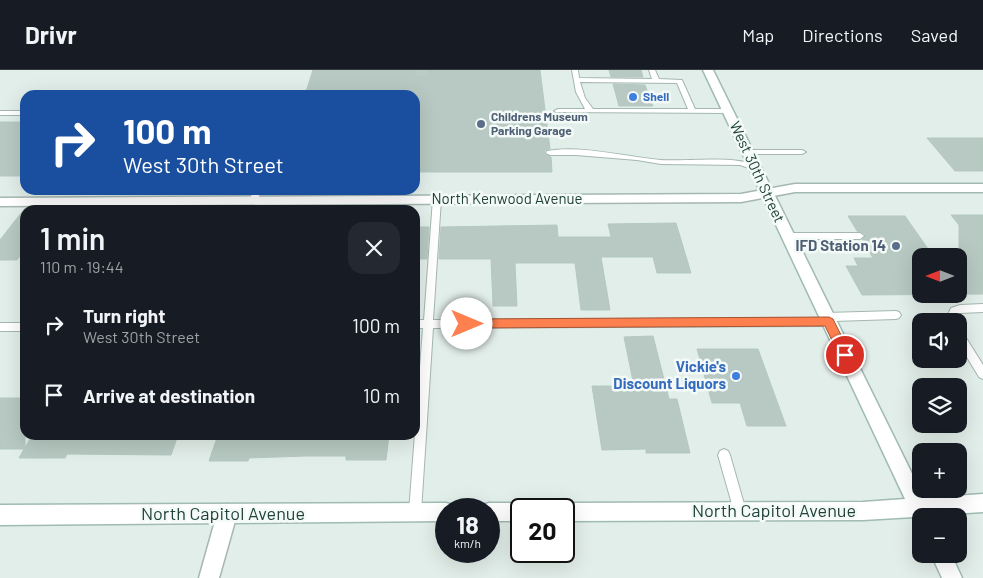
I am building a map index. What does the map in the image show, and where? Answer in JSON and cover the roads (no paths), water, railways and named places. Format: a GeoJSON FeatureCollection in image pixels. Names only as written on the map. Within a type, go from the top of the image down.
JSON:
{"type":"FeatureCollection","features":[{"type":"Feature","properties":{"kind":"main road","name":"West 30th Street"},"geometry":{"type":"LineString","coordinates":[[708,70],[920,508]]}},
{"type":"Feature","properties":{"kind":"main road","name":"North Kenwood Avenue"},"geometry":{"type":"LineString","coordinates":[[0,202],[256,195],[437,199],[741,198],[795,188],[983,188]]}},
{"type":"Feature","properties":{"kind":"main road","name":"North Capitol Avenue"},"geometry":{"type":"LineString","coordinates":[[942,508],[983,502]]}},
{"type":"Feature","properties":{"kind":"main road","name":"North Capitol Avenue"},"geometry":{"type":"LineString","coordinates":[[575,512],[912,511]]}},
{"type":"Feature","properties":{"kind":"main road","name":"North Capitol Avenue"},"geometry":{"type":"LineString","coordinates":[[0,515],[435,512]]}},
{"type":"Feature","properties":{"kind":"main road"},"geometry":{"type":"LineString","coordinates":[[209,578],[227,514]]}},
{"type":"Feature","properties":{"kind":"main road"},"geometry":{"type":"LineString","coordinates":[[945,563],[952,578]]}},
{"type":"Feature","properties":{"kind":"lane"},"geometry":{"type":"LineString","coordinates":[[575,70],[576,80],[583,100],[591,111]]}},
{"type":"Feature","properties":{"kind":"lane"},"geometry":{"type":"LineString","coordinates":[[652,70],[656,80]]}},
{"type":"Feature","properties":{"kind":"lane"},"geometry":{"type":"LineString","coordinates":[[576,80],[680,80],[692,111]]}},
{"type":"Feature","properties":{"kind":"lane"},"geometry":{"type":"LineString","coordinates":[[558,111],[728,111]]}},
{"type":"Feature","properties":{"kind":"lane"},"geometry":{"type":"LineString","coordinates":[[0,113],[20,113]]}},
{"type":"Feature","properties":{"kind":"lane"},"geometry":{"type":"LineString","coordinates":[[748,152],[802,152]]}},
{"type":"Feature","properties":{"kind":"lane"},"geometry":{"type":"LineString","coordinates":[[550,153],[576,153],[661,162],[741,163],[755,168]]}},
{"type":"Feature","properties":{"kind":"lane"},"geometry":{"type":"LineString","coordinates":[[420,440],[437,199]]}},
{"type":"Feature","properties":{"kind":"lane"},"geometry":{"type":"LineString","coordinates":[[788,236],[860,236]]}},
{"type":"Feature","properties":{"kind":"lane"},"geometry":{"type":"LineString","coordinates":[[953,313],[960,309],[983,308]]}},
{"type":"Feature","properties":{"kind":"lane"},"geometry":{"type":"LineString","coordinates":[[420,324],[828,319],[896,316]]}},
{"type":"Feature","properties":{"kind":"lane"},"geometry":{"type":"LineString","coordinates":[[0,327],[20,327]]}},
{"type":"Feature","properties":{"kind":"lane"},"geometry":{"type":"LineString","coordinates":[[967,349],[983,374]]}},
{"type":"Feature","properties":{"kind":"lane"},"geometry":{"type":"LineString","coordinates":[[415,512],[420,440]]}},
{"type":"Feature","properties":{"kind":"lane"},"geometry":{"type":"LineString","coordinates":[[724,455],[740,511]]}},
{"type":"Feature","properties":{"kind":"tunnel"},"geometry":{"type":"LineString","coordinates":[[422,70],[422,76]]}},
{"type":"Feature","properties":{"kind":"place","name":"Shell"},"geometry":{"type":"Point","coordinates":[633,97]}},
{"type":"Feature","properties":{"kind":"place","name":"Childrens Museum Parking Garage"},"geometry":{"type":"Point","coordinates":[481,124]}},
{"type":"Feature","properties":{"kind":"place","name":"IFD Station 14"},"geometry":{"type":"Point","coordinates":[896,246]}},
{"type":"Feature","properties":{"kind":"place","name":"Vickie's Discount Liquors"},"geometry":{"type":"Point","coordinates":[736,376]}}]}
